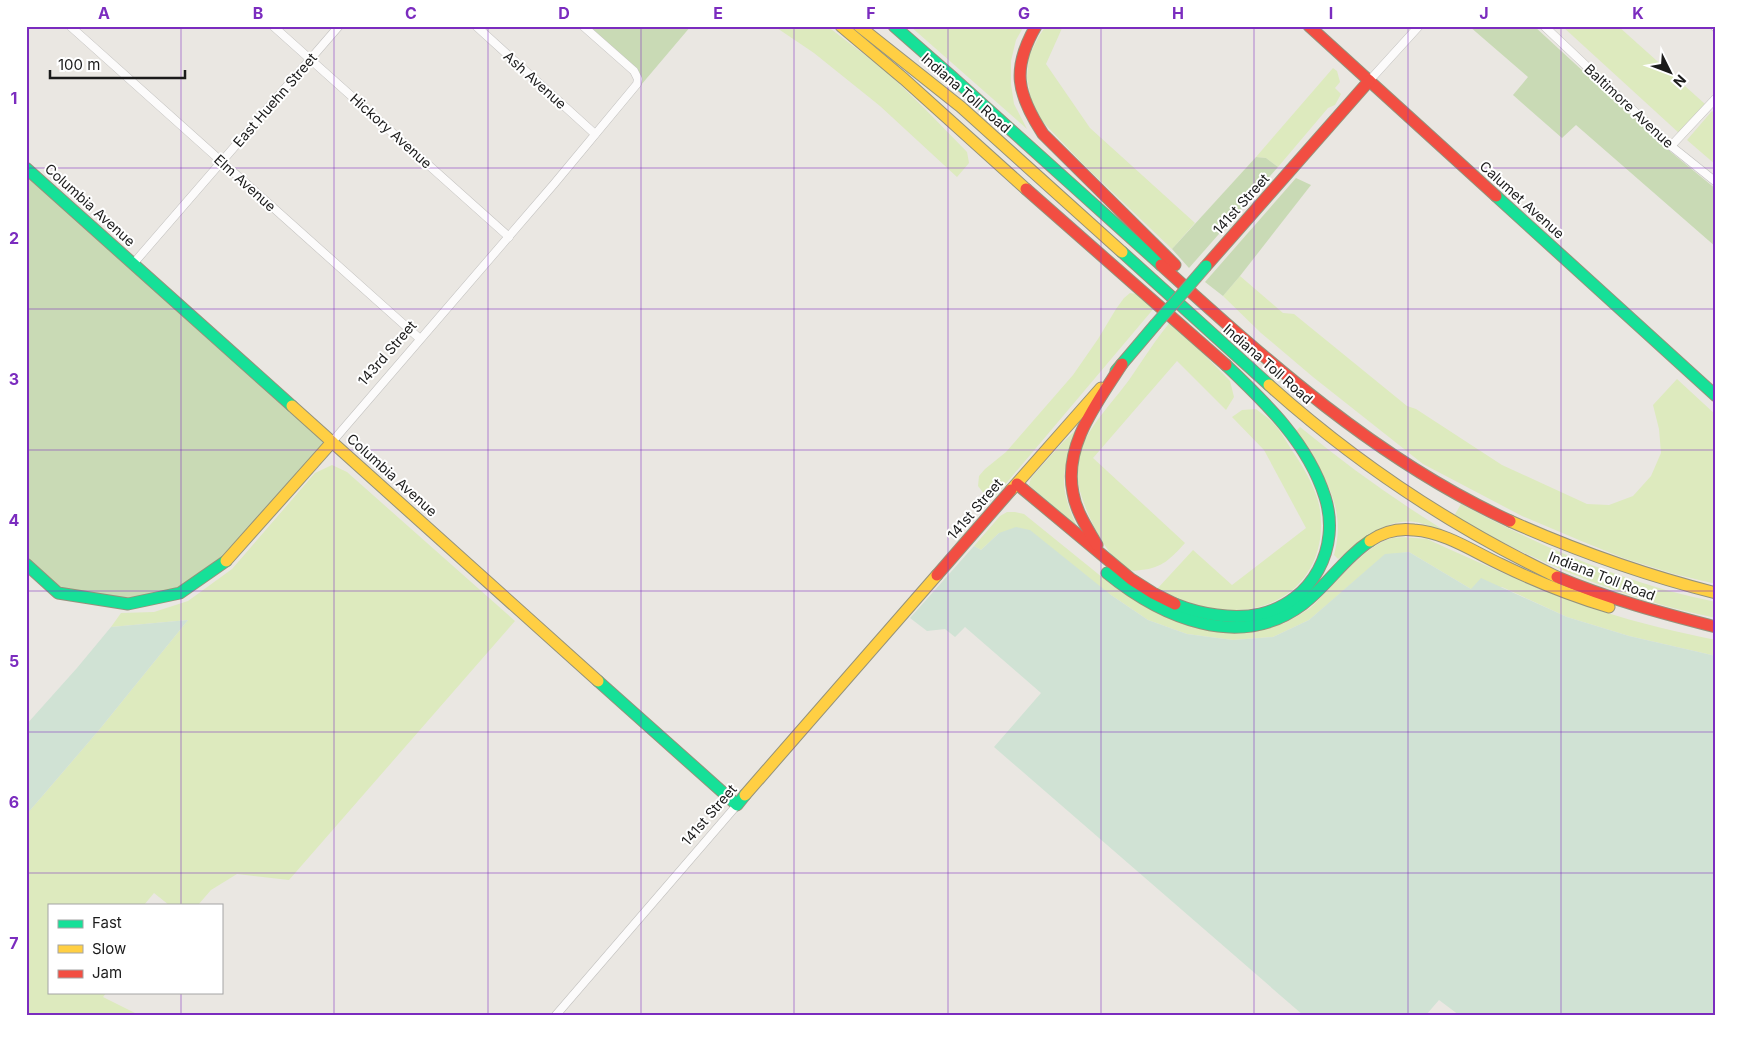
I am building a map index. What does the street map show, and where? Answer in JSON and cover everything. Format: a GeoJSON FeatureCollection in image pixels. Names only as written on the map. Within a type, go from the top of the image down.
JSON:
{"type":"FeatureCollection","features":[{"type":"Feature","properties":{"kind":"main road"},"geometry":{"type":"LineString","coordinates":[[841,26],[876,54],[1029,192],[1220,359],[1278,416],[1295,439],[1322,488],[1329,512],[1331,533],[1322,567],[1312,582],[1297,596],[1280,606],[1260,614],[1208,614],[1180,607],[1154,595],[1014,487]]}},
{"type":"Feature","properties":{"kind":"main road","name":"Indiana Toll Road"},"geometry":{"type":"LineString","coordinates":[[860,26],[961,107],[1296,409],[1333,441],[1377,474],[1458,527],[1553,575],[1600,594],[1653,612],[1716,628]]}},
{"type":"Feature","properties":{"kind":"main road","name":"Indiana Toll Road"},"geometry":{"type":"LineString","coordinates":[[894,26],[1206,306],[1304,391],[1384,450],[1472,503],[1568,547],[1619,566],[1716,593]]}},
{"type":"Feature","properties":{"kind":"main road"},"geometry":{"type":"LineString","coordinates":[[1036,26],[1024,49],[1020,65],[1020,85],[1024,102],[1032,117],[1043,134],[1176,266],[1206,306]]}},
{"type":"Feature","properties":{"kind":"main road","name":"Calumet Avenue"},"geometry":{"type":"LineString","coordinates":[[1309,26],[1716,396]]}},
{"type":"Feature","properties":{"kind":"main road","name":"141st Street"},"geometry":{"type":"LineString","coordinates":[[737,805],[1369,81]]}},
{"type":"Feature","properties":{"kind":"main road","name":"Columbia Avenue"},"geometry":{"type":"LineString","coordinates":[[26,168],[737,805]]}},
{"type":"Feature","properties":{"kind":"main road"},"geometry":{"type":"LineString","coordinates":[[1122,364],[1086,422],[1071,462],[1070,484],[1076,507],[1086,530],[1097,546],[1126,575]]}},
{"type":"Feature","properties":{"kind":"main road","name":"143rd Street"},"geometry":{"type":"LineString","coordinates":[[26,564],[58,593],[128,604],[180,593],[225,562],[332,442]]}},
{"type":"Feature","properties":{"kind":"main road"},"geometry":{"type":"LineString","coordinates":[[1014,487],[1127,590],[1151,605],[1182,618],[1208,625],[1242,626],[1270,622],[1296,609],[1318,591],[1372,539],[1394,530],[1416,530],[1435,534],[1539,582],[1594,603],[1687,629],[1716,628]]}},
{"type":"Feature","properties":{"kind":"street","name":"Elm Avenue"},"geometry":{"type":"LineString","coordinates":[[70,26],[420,338]]}},
{"type":"Feature","properties":{"kind":"street","name":"Hickory Avenue"},"geometry":{"type":"LineString","coordinates":[[273,26],[509,236]]}},
{"type":"Feature","properties":{"kind":"street","name":"East Huehn Street"},"geometry":{"type":"LineString","coordinates":[[133,264],[339,26]]}},
{"type":"Feature","properties":{"kind":"street","name":"Ash Avenue"},"geometry":{"type":"LineString","coordinates":[[476,26],[595,134]]}},
{"type":"Feature","properties":{"kind":"street","name":"143rd Street"},"geometry":{"type":"LineString","coordinates":[[332,442],[634,88],[638,79],[634,71],[583,26]]}},
{"type":"Feature","properties":{"kind":"street","name":"141st Street"},"geometry":{"type":"LineString","coordinates":[[1369,81],[1419,26]]}},
{"type":"Feature","properties":{"kind":"street","name":"Baltimore Avenue"},"geometry":{"type":"LineString","coordinates":[[1544,26],[1671,146],[1716,182]]}},
{"type":"Feature","properties":{"kind":"street"},"geometry":{"type":"LineString","coordinates":[[1671,146],[1716,98]]}},
{"type":"Feature","properties":{"kind":"street","name":"141st Street"},"geometry":{"type":"LineString","coordinates":[[556,1015],[737,805]]}},
{"type":"Feature","properties":{"kind":"green space"},"geometry":{"type":"Polygon","coordinates":[[[583,26],[691,26],[641,85],[638,79],[583,26]]]}},
{"type":"Feature","properties":{"kind":"green space"},"geometry":{"type":"Polygon","coordinates":[[[774,26],[827,26],[887,72],[967,152],[969,163],[957,177],[880,106],[814,53],[774,26]]]}},
{"type":"Feature","properties":{"kind":"green space"},"geometry":{"type":"Polygon","coordinates":[[[910,26],[1024,26],[1016,40],[1011,61],[1011,84],[1014,104],[1027,129],[910,26]]]}},
{"type":"Feature","properties":{"kind":"green space"},"geometry":{"type":"Polygon","coordinates":[[[1046,26],[1063,26],[1046,64],[1090,128],[1195,223],[1172,249],[1085,166],[1042,121],[1031,99],[1027,78],[1029,56],[1046,26]]]}},
{"type":"Feature","properties":{"kind":"green space"},"geometry":{"type":"Polygon","coordinates":[[[1469,26],[1534,26],[1672,153],[1716,189],[1716,247],[1576,125],[1562,138],[1513,95],[1528,77],[1469,26]]]}},
{"type":"Feature","properties":{"kind":"green space"},"geometry":{"type":"Polygon","coordinates":[[[1562,26],[1618,26],[1705,104],[1679,133],[1562,26]]]}},
{"type":"Feature","properties":{"kind":"green space"},"geometry":{"type":"Polygon","coordinates":[[[1333,68],[1337,71],[1340,82],[1335,88],[1341,94],[1335,105],[1328,108],[1278,167],[1266,158],[1256,157],[1333,68]]]}},
{"type":"Feature","properties":{"kind":"green space"},"geometry":{"type":"Polygon","coordinates":[[[1712,111],[1716,114],[1716,165],[1687,140],[1712,111]]]}},
{"type":"Feature","properties":{"kind":"green space"},"geometry":{"type":"Polygon","coordinates":[[[1256,157],[1266,158],[1278,167],[1189,268],[1172,249],[1256,157]]]}},
{"type":"Feature","properties":{"kind":"green space"},"geometry":{"type":"Polygon","coordinates":[[[26,168],[332,442],[225,562],[180,593],[128,604],[58,593],[26,564],[26,168]]]}},
{"type":"Feature","properties":{"kind":"green space"},"geometry":{"type":"Polygon","coordinates":[[[1296,178],[1311,185],[1223,296],[1205,282],[1296,178]]]}},
{"type":"Feature","properties":{"kind":"green space"},"geometry":{"type":"Polygon","coordinates":[[[1240,276],[1283,313],[1294,314],[1407,406],[1416,409],[1502,465],[1587,504],[1609,505],[1633,496],[1651,476],[1661,453],[1659,429],[1653,405],[1677,379],[1716,415],[1716,584],[1674,574],[1623,558],[1579,540],[1522,516],[1423,464],[1313,377],[1261,333],[1223,296],[1240,276]]]}},
{"type":"Feature","properties":{"kind":"green space"},"geometry":{"type":"Polygon","coordinates":[[[1130,293],[1137,294],[1155,307],[993,499],[985,495],[978,486],[979,476],[1006,452],[1073,375],[1116,309],[1130,293]]]}},
{"type":"Feature","properties":{"kind":"green space"},"geometry":{"type":"Polygon","coordinates":[[[1171,321],[1230,381],[1234,397],[1226,410],[1177,361],[1093,458],[1185,543],[1171,558],[1161,565],[1134,571],[1124,566],[1114,557],[1096,531],[1079,487],[1077,466],[1081,450],[1089,433],[1171,321]]]}},
{"type":"Feature","properties":{"kind":"green space"},"geometry":{"type":"Polygon","coordinates":[[[1256,409],[1279,430],[1305,472],[1319,503],[1321,530],[1318,549],[1311,566],[1301,581],[1288,593],[1273,602],[1254,608],[1224,610],[1204,607],[1157,589],[1193,550],[1232,585],[1306,528],[1264,450],[1232,417],[1242,410],[1256,409]]]}},
{"type":"Feature","properties":{"kind":"green space"},"geometry":{"type":"Polygon","coordinates":[[[1300,427],[1369,480],[1442,529],[1415,522],[1393,524],[1383,527],[1364,539],[1338,559],[1334,555],[1337,537],[1335,504],[1323,475],[1296,431],[1300,427]]]}},
{"type":"Feature","properties":{"kind":"green space"},"geometry":{"type":"Polygon","coordinates":[[[1075,431],[1067,458],[1064,479],[1067,500],[1077,527],[1029,485],[1031,478],[1075,431]]]}},
{"type":"Feature","properties":{"kind":"green space"},"geometry":{"type":"Polygon","coordinates":[[[332,465],[347,472],[515,621],[289,880],[237,874],[211,890],[199,904],[168,904],[154,893],[145,904],[48,904],[48,994],[105,994],[103,997],[139,1015],[26,1015],[26,815],[99,730],[188,620],[111,627],[121,613],[154,612],[188,601],[232,569],[315,473],[332,465]]]}},
{"type":"Feature","properties":{"kind":"green space"},"geometry":{"type":"Polygon","coordinates":[[[1461,504],[1522,535],[1585,562],[1650,585],[1716,602],[1716,618],[1647,601],[1581,578],[1548,564],[1454,516],[1461,504]]]}},
{"type":"Feature","properties":{"kind":"green space"},"geometry":{"type":"Polygon","coordinates":[[[1007,512],[1024,514],[1113,586],[1283,624],[1310,608],[1349,568],[1370,549],[1381,542],[1396,537],[1427,539],[1513,577],[1579,603],[1643,623],[1716,640],[1716,656],[1629,636],[1567,617],[1502,587],[1471,589],[1409,552],[1385,555],[1309,620],[1273,637],[1233,640],[1187,634],[1148,620],[1111,595],[999,533],[981,550],[974,546],[1000,516],[1007,512]]]}},
{"type":"Feature","properties":{"kind":"green space"},"geometry":{"type":"Polygon","coordinates":[[[1016,527],[1030,530],[1111,595],[1148,620],[1187,634],[1233,640],[1273,637],[1309,620],[1385,554],[1409,552],[1471,589],[1481,578],[1567,617],[1629,636],[1716,656],[1716,1015],[1459,1015],[1439,1000],[1426,1015],[1303,1015],[994,747],[1041,693],[965,627],[955,637],[945,629],[927,631],[910,618],[974,546],[981,550],[999,533],[1016,527]]]}},
{"type":"Feature","properties":{"kind":"green space"},"geometry":{"type":"Polygon","coordinates":[[[188,620],[99,730],[26,815],[26,725],[111,627],[188,620]]]}},
{"type":"Feature","properties":{"kind":"traffic: fast"},"geometry":{"type":"LineString","coordinates":[[894,26],[1161,265]]}},
{"type":"Feature","properties":{"kind":"traffic: fast"},"geometry":{"type":"LineString","coordinates":[[26,168],[292,406]]}},
{"type":"Feature","properties":{"kind":"traffic: fast"},"geometry":{"type":"LineString","coordinates":[[1496,196],[1716,396]]}},
{"type":"Feature","properties":{"kind":"traffic: fast"},"geometry":{"type":"LineString","coordinates":[[1122,252],[1269,385]]}},
{"type":"Feature","properties":{"kind":"traffic: fast"},"geometry":{"type":"LineString","coordinates":[[1155,325],[1206,266]]}},
{"type":"Feature","properties":{"kind":"traffic: fast"},"geometry":{"type":"LineString","coordinates":[[1116,371],[1155,325]]}},
{"type":"Feature","properties":{"kind":"traffic: fast"},"geometry":{"type":"LineString","coordinates":[[1175,604],[1195,611],[1228,616],[1250,616],[1279,608],[1295,598],[1308,585],[1318,570],[1325,553],[1329,535],[1329,516],[1325,497],[1318,477],[1308,459],[1284,425],[1226,365]]}},
{"type":"Feature","properties":{"kind":"traffic: fast"},"geometry":{"type":"LineString","coordinates":[[1107,573],[1128,589],[1176,615],[1201,623],[1227,627],[1253,626],[1278,618],[1303,604],[1352,555],[1370,541]]}},
{"type":"Feature","properties":{"kind":"traffic: fast"},"geometry":{"type":"LineString","coordinates":[[26,564],[58,593],[128,604],[180,593],[226,561]]}},
{"type":"Feature","properties":{"kind":"traffic: fast"},"geometry":{"type":"LineString","coordinates":[[598,681],[737,805],[745,795]]}},
{"type":"Feature","properties":{"kind":"traffic: slow"},"geometry":{"type":"LineString","coordinates":[[841,26],[904,79],[1026,189]]}},
{"type":"Feature","properties":{"kind":"traffic: slow"},"geometry":{"type":"LineString","coordinates":[[859,26],[961,107],[1122,252]]}},
{"type":"Feature","properties":{"kind":"traffic: slow"},"geometry":{"type":"LineString","coordinates":[[1269,385],[1336,441],[1406,492],[1479,537],[1557,577]]}},
{"type":"Feature","properties":{"kind":"traffic: slow"},"geometry":{"type":"LineString","coordinates":[[1011,490],[1101,388]]}},
{"type":"Feature","properties":{"kind":"traffic: slow"},"geometry":{"type":"LineString","coordinates":[[292,406],[598,681]]}},
{"type":"Feature","properties":{"kind":"traffic: slow"},"geometry":{"type":"LineString","coordinates":[[226,561],[332,442]]}},
{"type":"Feature","properties":{"kind":"traffic: slow"},"geometry":{"type":"LineString","coordinates":[[1510,521],[1611,562],[1716,593]]}},
{"type":"Feature","properties":{"kind":"traffic: slow"},"geometry":{"type":"LineString","coordinates":[[1370,541],[1380,535],[1396,530],[1414,530],[1437,534],[1541,583],[1609,607]]}},
{"type":"Feature","properties":{"kind":"traffic: slow"},"geometry":{"type":"LineString","coordinates":[[745,795],[937,575]]}},
{"type":"Feature","properties":{"kind":"traffic: jam"},"geometry":{"type":"LineString","coordinates":[[1036,26],[1028,41],[1020,69],[1023,94],[1034,120],[1043,134],[1175,265]]}},
{"type":"Feature","properties":{"kind":"traffic: jam"},"geometry":{"type":"LineString","coordinates":[[1309,26],[1496,196]]}},
{"type":"Feature","properties":{"kind":"traffic: jam"},"geometry":{"type":"LineString","coordinates":[[1206,266],[1369,81]]}},
{"type":"Feature","properties":{"kind":"traffic: jam"},"geometry":{"type":"LineString","coordinates":[[1026,189],[1226,365]]}},
{"type":"Feature","properties":{"kind":"traffic: jam"},"geometry":{"type":"LineString","coordinates":[[1161,265],[1283,373],[1369,439],[1414,469],[1510,521]]}},
{"type":"Feature","properties":{"kind":"traffic: jam"},"geometry":{"type":"LineString","coordinates":[[1097,545],[1083,520],[1073,493],[1071,475],[1073,458],[1078,441],[1093,409],[1122,364]]}},
{"type":"Feature","properties":{"kind":"traffic: jam"},"geometry":{"type":"LineString","coordinates":[[1017,484],[1131,579],[1175,604]]}},
{"type":"Feature","properties":{"kind":"traffic: jam"},"geometry":{"type":"LineString","coordinates":[[937,575],[1011,490]]}},
{"type":"Feature","properties":{"kind":"traffic: jam"},"geometry":{"type":"LineString","coordinates":[[1557,577],[1635,605],[1716,627]]}}]}
